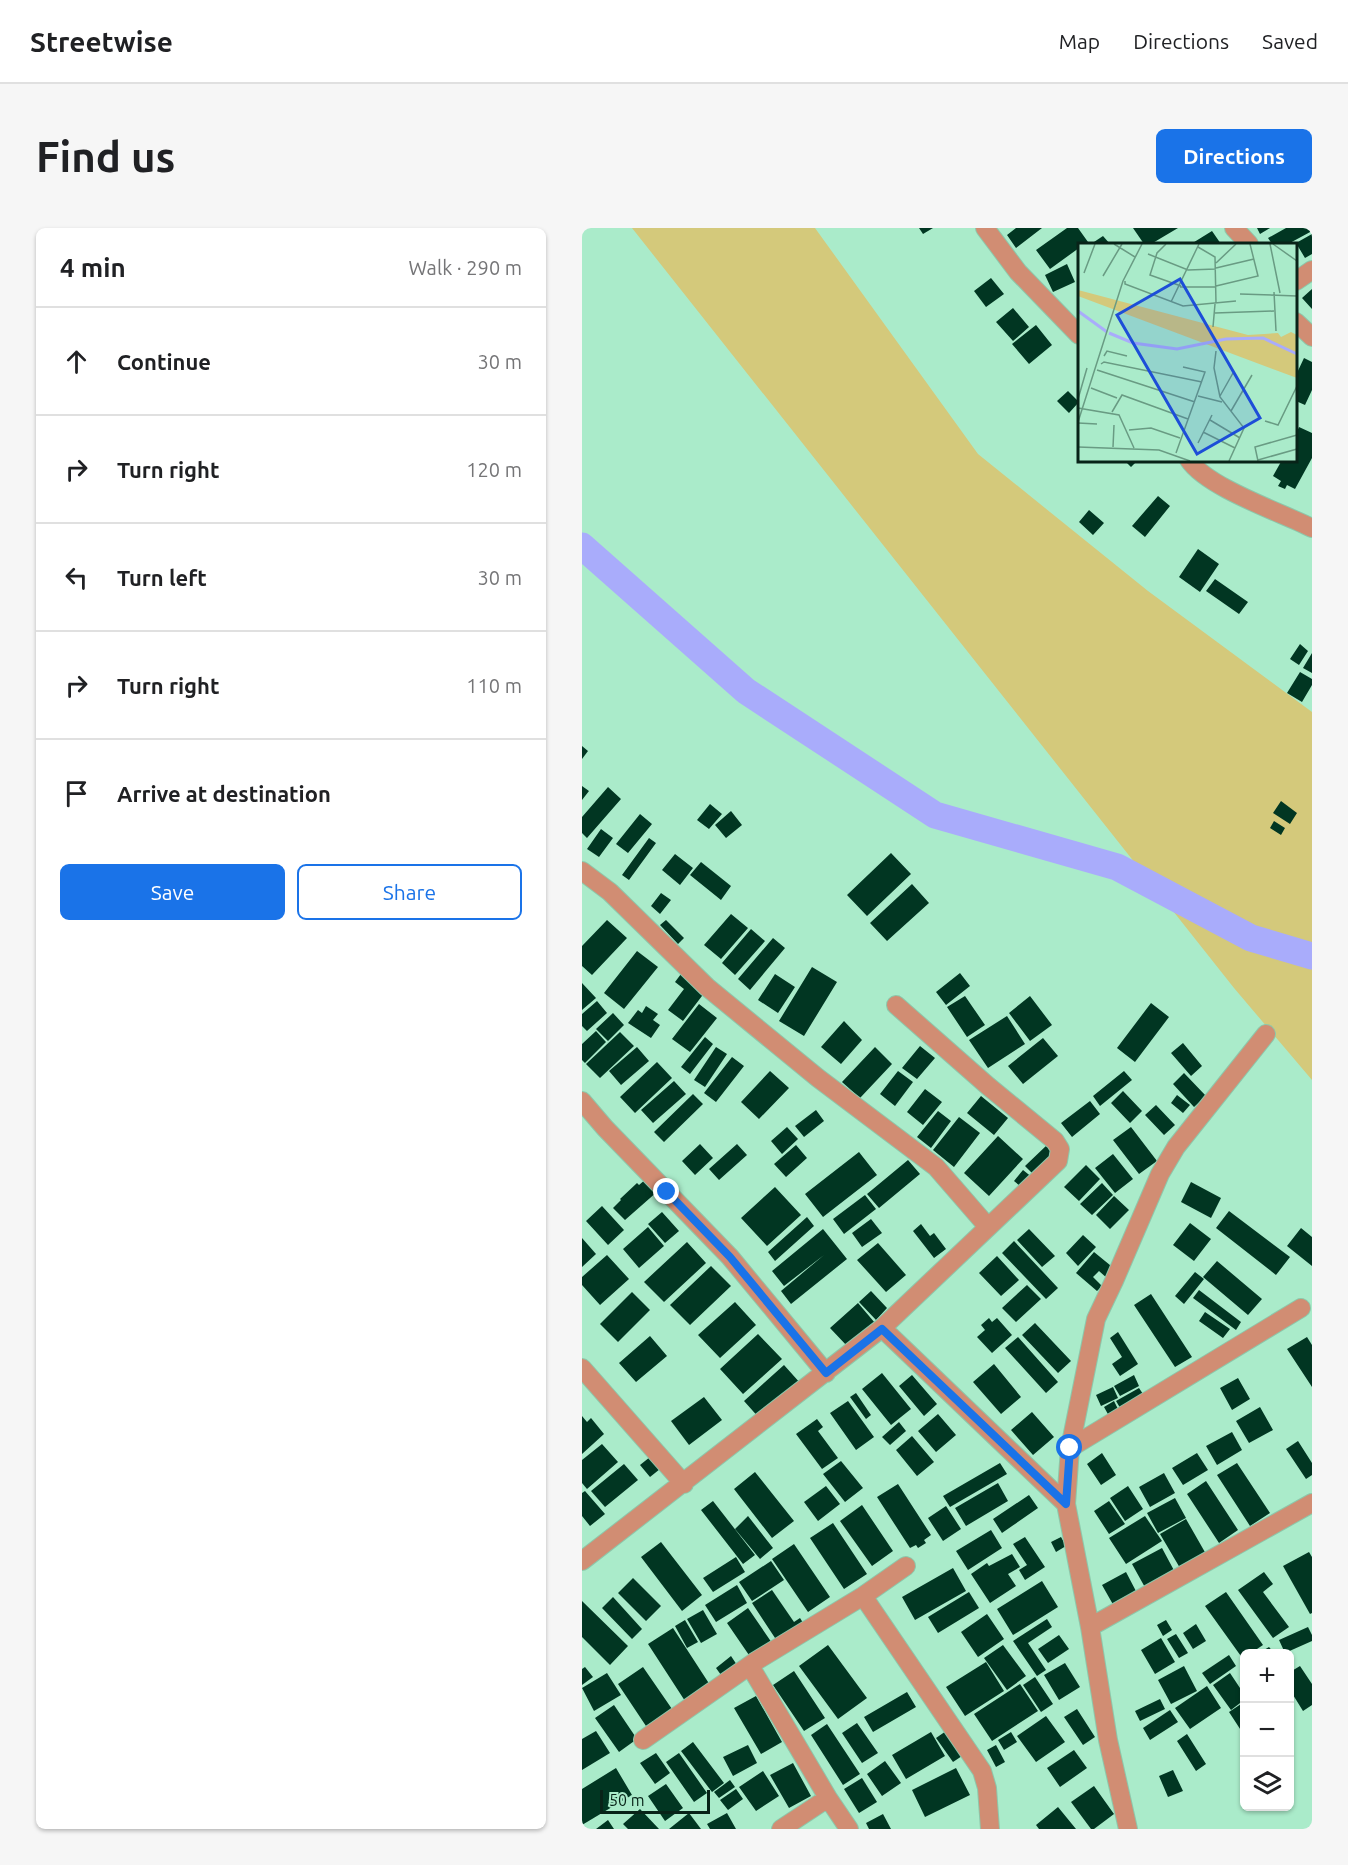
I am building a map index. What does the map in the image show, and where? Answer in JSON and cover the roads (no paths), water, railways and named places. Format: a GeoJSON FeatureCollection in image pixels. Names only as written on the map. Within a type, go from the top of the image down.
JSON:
{"type":"FeatureCollection","features":[{"type":"Feature","properties":{"kind":"street"},"geometry":{"type":"LineString","coordinates":[[985,228],[1018,272],[1078,333]]}},
{"type":"Feature","properties":{"kind":"street"},"geometry":{"type":"LineString","coordinates":[[1234,228],[1248,243]]}},
{"type":"Feature","properties":{"kind":"street"},"geometry":{"type":"LineString","coordinates":[[1297,280],[1312,270]]}},
{"type":"Feature","properties":{"kind":"street"},"geometry":{"type":"LineString","coordinates":[[1297,322],[1312,337]]}},
{"type":"Feature","properties":{"kind":"street"},"geometry":{"type":"LineString","coordinates":[[1192,462],[1201,474],[1218,484],[1312,528]]}},
{"type":"Feature","properties":{"kind":"street"},"geometry":{"type":"LineString","coordinates":[[582,871],[610,892],[707,987],[818,1078],[936,1167],[988,1227]]}},
{"type":"Feature","properties":{"kind":"street"},"geometry":{"type":"LineString","coordinates":[[582,1562],[882,1329],[1058,1161],[1060,1149],[1055,1141],[896,1005]]}},
{"type":"Feature","properties":{"kind":"street"},"geometry":{"type":"LineString","coordinates":[[1128,1829],[1108,1740],[1090,1627],[1066,1504],[1070,1448],[1096,1319],[1160,1174],[1176,1147],[1266,1034]]}},
{"type":"Feature","properties":{"kind":"street"},"geometry":{"type":"LineString","coordinates":[[582,1101],[605,1128],[730,1257],[826,1373]]}},
{"type":"Feature","properties":{"kind":"street"},"geometry":{"type":"LineString","coordinates":[[1070,1448],[1301,1308]]}},
{"type":"Feature","properties":{"kind":"street"},"geometry":{"type":"LineString","coordinates":[[882,1329],[1066,1504]]}},
{"type":"Feature","properties":{"kind":"street"},"geometry":{"type":"LineString","coordinates":[[582,1368],[684,1484]]}},
{"type":"Feature","properties":{"kind":"street"},"geometry":{"type":"LineString","coordinates":[[1090,1627],[1312,1503]]}},
{"type":"Feature","properties":{"kind":"street"},"geometry":{"type":"LineString","coordinates":[[643,1740],[750,1666],[863,1596],[906,1566]]}},
{"type":"Feature","properties":{"kind":"street"},"geometry":{"type":"LineString","coordinates":[[863,1596],[982,1772],[987,1788],[990,1829]]}},
{"type":"Feature","properties":{"kind":"street"},"geometry":{"type":"LineString","coordinates":[[750,1666],[828,1798],[849,1829]]}},
{"type":"Feature","properties":{"kind":"street"},"geometry":{"type":"LineString","coordinates":[[781,1829],[828,1798]]}},
{"type":"Feature","properties":{"kind":"waterway"},"geometry":{"type":"LineString","coordinates":[[582,546],[746,691],[935,815],[1117,867],[1251,938],[1312,956]]}}]}
